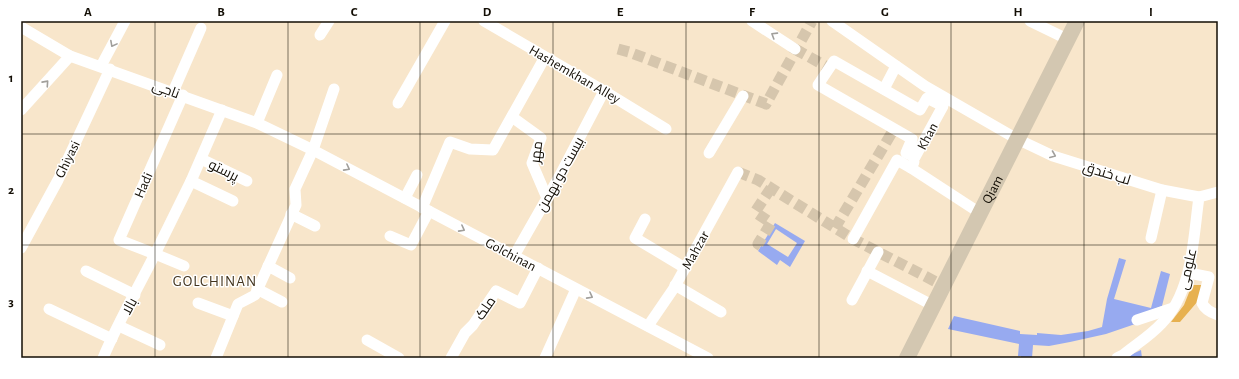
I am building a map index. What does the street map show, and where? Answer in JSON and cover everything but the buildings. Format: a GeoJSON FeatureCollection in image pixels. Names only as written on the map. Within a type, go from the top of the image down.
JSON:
{"type":"FeatureCollection","features":[{"type":"Feature","properties":{"kind":"main road","name":"Qiam"},"geometry":{"type":"LineString","coordinates":[[907,358],[1077,21]]}},
{"type":"Feature","properties":{"kind":"street","name":"Ghiyasi"},"geometry":{"type":"LineString","coordinates":[[21,248],[58,180],[125,21]]}},
{"type":"Feature","properties":{"kind":"street"},"geometry":{"type":"LineString","coordinates":[[320,35],[329,21]]}},
{"type":"Feature","properties":{"kind":"street"},"geometry":{"type":"LineString","coordinates":[[398,103],[445,21]]}},
{"type":"Feature","properties":{"kind":"street","name":"Hashemkhan Alley"},"geometry":{"type":"LineString","coordinates":[[484,21],[666,129]]}},
{"type":"Feature","properties":{"kind":"street"},"geometry":{"type":"LineString","coordinates":[[752,21],[796,49]]}},
{"type":"Feature","properties":{"kind":"street","name":"لب خندق"},"geometry":{"type":"LineString","coordinates":[[832,21],[925,86],[942,101],[1017,139],[1053,156],[1162,190],[1199,197]]}},
{"type":"Feature","properties":{"kind":"street"},"geometry":{"type":"LineString","coordinates":[[1030,21],[1068,39]]}},
{"type":"Feature","properties":{"kind":"street","name":"ناجی"},"geometry":{"type":"LineString","coordinates":[[21,27],[70,56],[257,123],[313,150]]}},
{"type":"Feature","properties":{"kind":"street"},"geometry":{"type":"LineString","coordinates":[[178,94],[201,28]]}},
{"type":"Feature","properties":{"kind":"street"},"geometry":{"type":"LineString","coordinates":[[21,110],[70,56]]}},
{"type":"Feature","properties":{"kind":"street"},"geometry":{"type":"LineString","coordinates":[[390,236],[411,246],[450,142],[470,150],[493,150],[545,57]]}},
{"type":"Feature","properties":{"kind":"street","name":"Khan"},"geometry":{"type":"LineString","coordinates":[[834,61],[920,110],[927,98],[942,101],[943,106],[915,157],[906,153],[912,139],[818,85],[834,61]]}},
{"type":"Feature","properties":{"kind":"street"},"geometry":{"type":"LineString","coordinates":[[884,90],[896,66]]}},
{"type":"Feature","properties":{"kind":"street"},"geometry":{"type":"LineString","coordinates":[[257,123],[277,75]]}},
{"type":"Feature","properties":{"kind":"street"},"geometry":{"type":"LineString","coordinates":[[216,358],[238,304],[255,295],[296,204],[295,189],[313,150],[334,89]]}},
{"type":"Feature","properties":{"kind":"street","name":"بیست دو بهمن"},"geometry":{"type":"LineString","coordinates":[[514,256],[604,91]]}},
{"type":"Feature","properties":{"kind":"street","name":"Hadi"},"geometry":{"type":"LineString","coordinates":[[155,254],[119,240],[178,94]]}},
{"type":"Feature","properties":{"kind":"street"},"geometry":{"type":"LineString","coordinates":[[709,153],[743,96]]}},
{"type":"Feature","properties":{"kind":"street","name":"بالا"},"geometry":{"type":"LineString","coordinates":[[103,358],[191,182],[222,110]]}},
{"type":"Feature","properties":{"kind":"street","name":"مهر"},"geometry":{"type":"LineString","coordinates":[[512,116],[541,138],[532,163],[547,198]]}},
{"type":"Feature","properties":{"kind":"street","name":"Golchinan"},"geometry":{"type":"LineString","coordinates":[[313,150],[708,358]]}},
{"type":"Feature","properties":{"kind":"street"},"geometry":{"type":"LineString","coordinates":[[911,168],[915,157]]}},
{"type":"Feature","properties":{"kind":"street","name":"پرستو"},"geometry":{"type":"LineString","coordinates":[[201,158],[247,181]]}},
{"type":"Feature","properties":{"kind":"street"},"geometry":{"type":"LineString","coordinates":[[853,238],[897,160],[980,213]]}},
{"type":"Feature","properties":{"kind":"street","name":"Mahzar"},"geometry":{"type":"LineString","coordinates":[[648,326],[685,268],[738,172]]}},
{"type":"Feature","properties":{"kind":"street"},"geometry":{"type":"LineString","coordinates":[[405,198],[417,175]]}},
{"type":"Feature","properties":{"kind":"street"},"geometry":{"type":"LineString","coordinates":[[191,182],[234,200]]}},
{"type":"Feature","properties":{"kind":"street"},"geometry":{"type":"LineString","coordinates":[[1151,238],[1162,190]]}},
{"type":"Feature","properties":{"kind":"street"},"geometry":{"type":"LineString","coordinates":[[1199,197],[1218,192]]}},
{"type":"Feature","properties":{"kind":"street","name":"علومی"},"geometry":{"type":"LineString","coordinates":[[1117,358],[1123,356],[1162,324],[1180,298],[1188,273],[1199,197]]}},
{"type":"Feature","properties":{"kind":"street"},"geometry":{"type":"LineString","coordinates":[[291,214],[315,226]]}},
{"type":"Feature","properties":{"kind":"street"},"geometry":{"type":"LineString","coordinates":[[645,219],[635,238],[685,268]]}},
{"type":"Feature","properties":{"kind":"street"},"geometry":{"type":"LineString","coordinates":[[852,300],[878,252]]}},
{"type":"Feature","properties":{"kind":"street"},"geometry":{"type":"LineString","coordinates":[[155,254],[184,266]]}},
{"type":"Feature","properties":{"kind":"street"},"geometry":{"type":"LineString","coordinates":[[268,266],[290,278]]}},
{"type":"Feature","properties":{"kind":"street","name":"ملک"},"geometry":{"type":"LineString","coordinates":[[451,358],[465,333],[473,325],[496,291],[520,303],[538,268]]}},
{"type":"Feature","properties":{"kind":"street"},"geometry":{"type":"LineString","coordinates":[[86,271],[135,295]]}},
{"type":"Feature","properties":{"kind":"street"},"geometry":{"type":"LineString","coordinates":[[867,271],[934,306]]}},
{"type":"Feature","properties":{"kind":"street"},"geometry":{"type":"LineString","coordinates":[[1188,273],[1209,277],[1202,303],[1205,308],[1218,315]]}},
{"type":"Feature","properties":{"kind":"street"},"geometry":{"type":"LineString","coordinates":[[675,285],[721,312]]}},
{"type":"Feature","properties":{"kind":"street"},"geometry":{"type":"LineString","coordinates":[[545,358],[576,288]]}},
{"type":"Feature","properties":{"kind":"street"},"geometry":{"type":"LineString","coordinates":[[257,289],[282,302]]}},
{"type":"Feature","properties":{"kind":"street"},"geometry":{"type":"LineString","coordinates":[[198,303],[233,316]]}},
{"type":"Feature","properties":{"kind":"street"},"geometry":{"type":"LineString","coordinates":[[1137,320],[1173,308]]}},
{"type":"Feature","properties":{"kind":"street"},"geometry":{"type":"LineString","coordinates":[[49,309],[112,338]]}},
{"type":"Feature","properties":{"kind":"street"},"geometry":{"type":"LineString","coordinates":[[119,326],[160,344]]}},
{"type":"Feature","properties":{"kind":"street"},"geometry":{"type":"LineString","coordinates":[[367,340],[399,358]]}},
{"type":"Feature","properties":{"kind":"shaded area"},"geometry":{"type":"Polygon","coordinates":[[[1192,285],[1203,285],[1198,301],[1180,322],[1171,322],[1184,305],[1192,285]]]}},
{"type":"Feature","properties":{"kind":"tunnel"},"geometry":{"type":"LineString","coordinates":[[618,49],[766,104],[812,21]]}},
{"type":"Feature","properties":{"kind":"tunnel"},"geometry":{"type":"LineString","coordinates":[[795,49],[829,68]]}},
{"type":"Feature","properties":{"kind":"tunnel"},"geometry":{"type":"LineString","coordinates":[[835,228],[894,129]]}},
{"type":"Feature","properties":{"kind":"tunnel"},"geometry":{"type":"LineString","coordinates":[[738,172],[758,180],[853,239],[944,286]]}},
{"type":"Feature","properties":{"kind":"tunnel"},"geometry":{"type":"LineString","coordinates":[[761,246],[758,244],[771,223],[755,212],[771,188]]}},
{"type":"Feature","properties":{"kind":"district","name":"GOLCHINAN"},"geometry":{"type":"Point","coordinates":[215,281]}}]}
